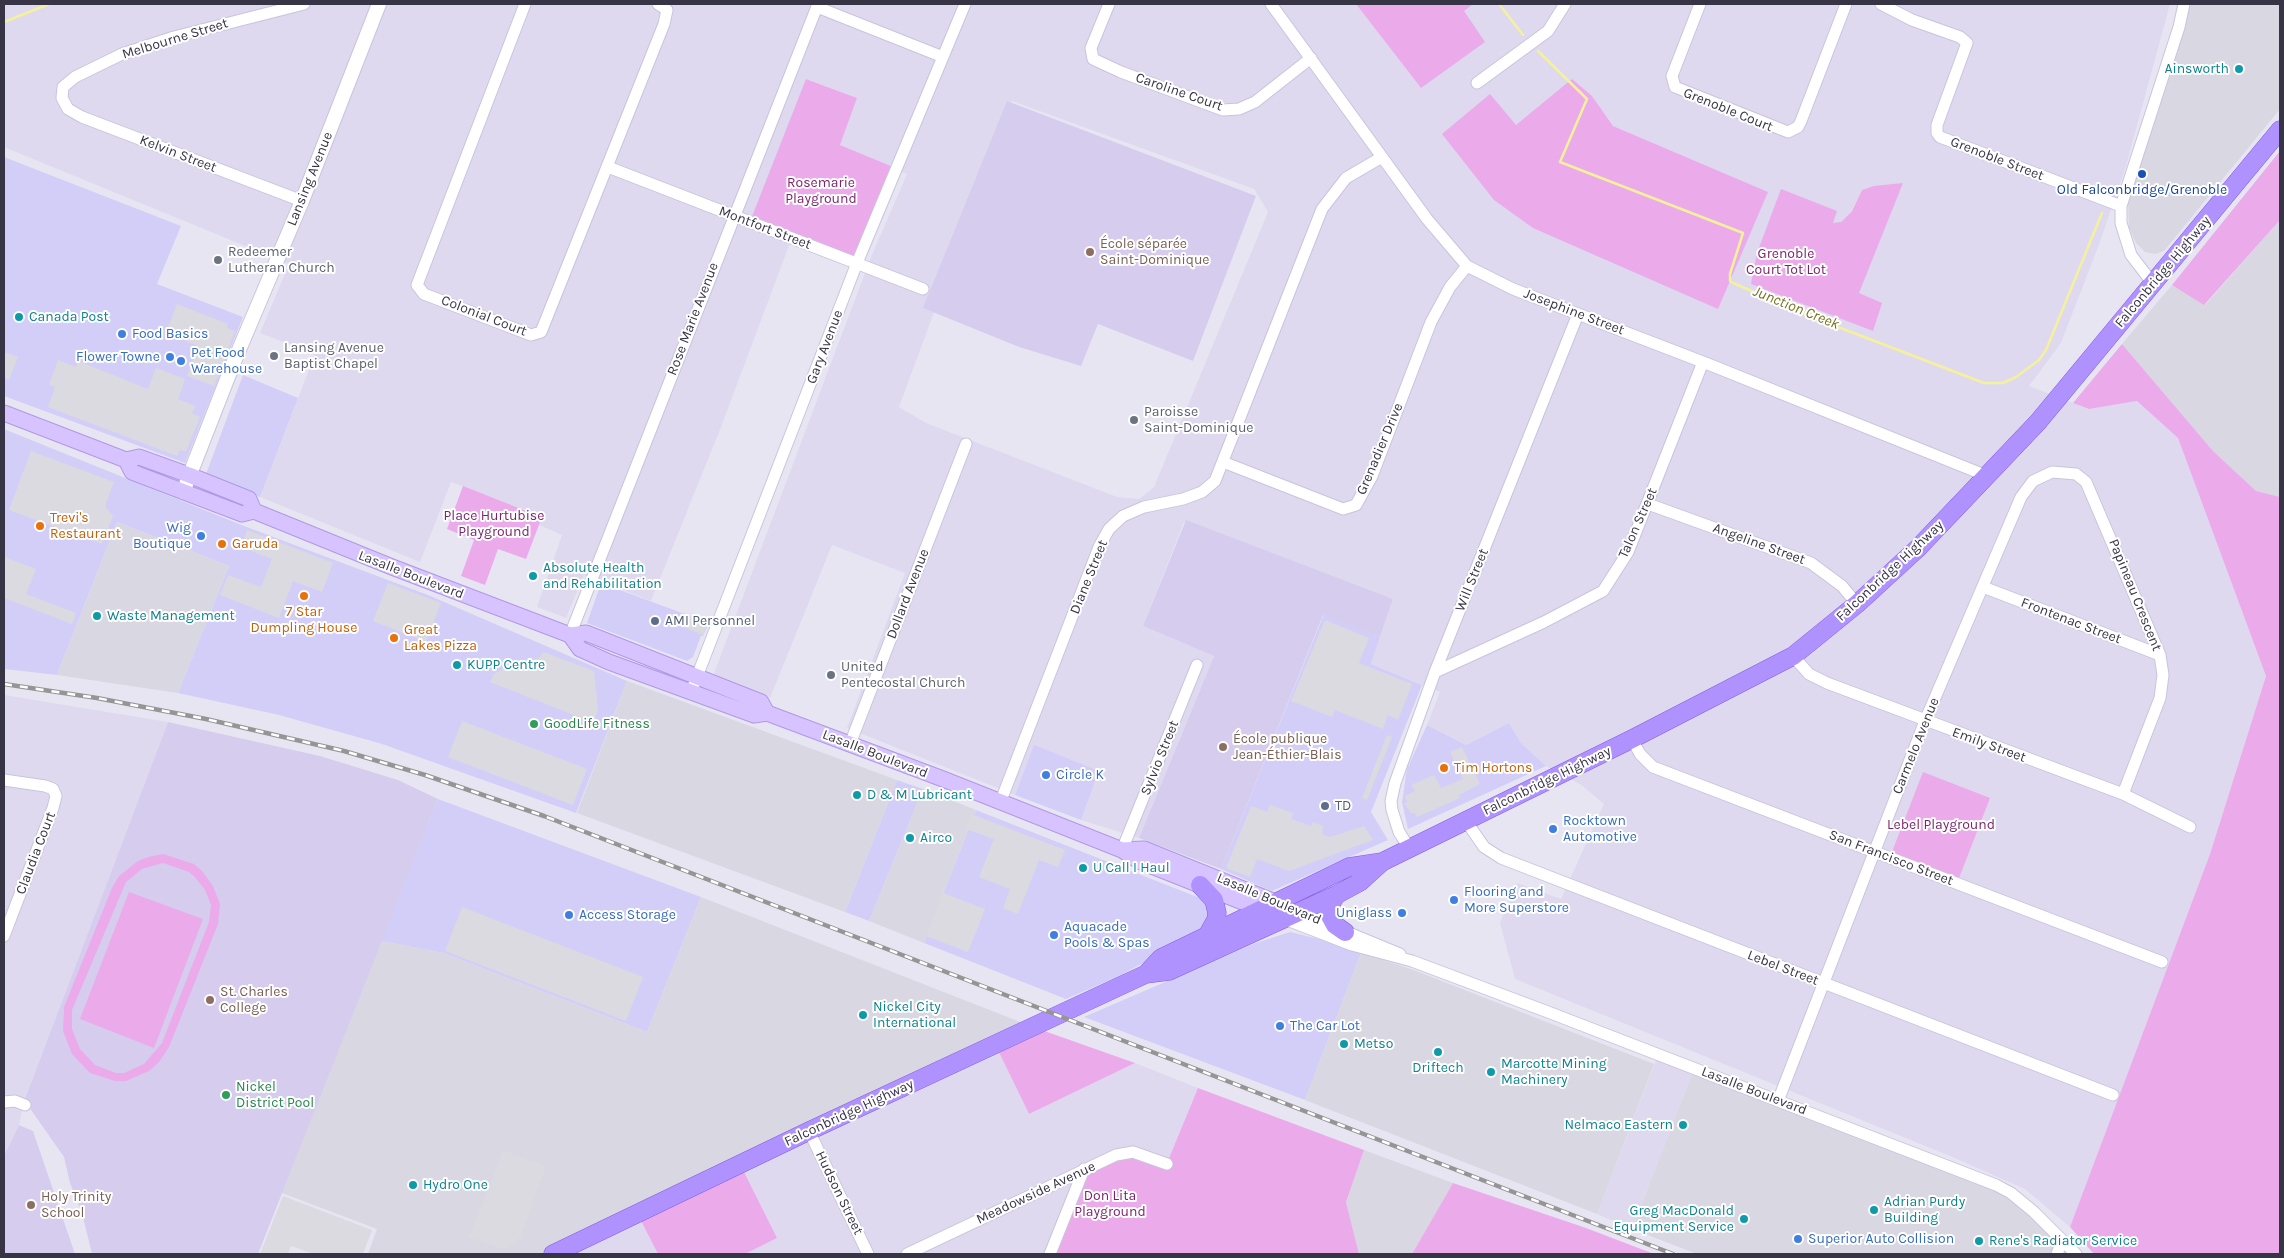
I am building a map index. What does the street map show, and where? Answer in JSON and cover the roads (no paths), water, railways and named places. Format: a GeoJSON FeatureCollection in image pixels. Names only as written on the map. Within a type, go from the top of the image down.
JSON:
{"type":"FeatureCollection","features":[{"type":"Feature","properties":{"kind":"main road","name":"Falconbridge Highway"},"geometry":{"type":"LineString","coordinates":[[1146,974],[1161,958],[1207,936],[1280,910],[1336,895],[1360,882],[1382,862],[1632,739],[1793,656],[1857,604],[1918,548],[2038,422],[2280,130]]}},
{"type":"Feature","properties":{"kind":"main road","name":"Lasalle Boulevard"},"geometry":{"type":"LineString","coordinates":[[4,413],[126,460],[139,457],[189,475],[249,499],[254,511]]}},
{"type":"Feature","properties":{"kind":"main road","name":"Lasalle Boulevard"},"geometry":{"type":"LineString","coordinates":[[126,460],[132,472],[242,514],[254,511],[392,568],[570,635],[586,633],[761,702],[767,713]]}},
{"type":"Feature","properties":{"kind":"main road","name":"Lasalle Boulevard"},"geometry":{"type":"LineString","coordinates":[[570,635],[580,649],[691,692],[754,715],[767,713],[1122,850],[1139,861],[1200,885],[1280,910]]}},
{"type":"Feature","properties":{"kind":"main road","name":"Lasalle Boulevard"},"geometry":{"type":"LineString","coordinates":[[1122,850],[1144,849],[1280,910]]}},
{"type":"Feature","properties":{"kind":"main road","name":"Falconbridge Highway"},"geometry":{"type":"LineString","coordinates":[[553,1254],[579,1249],[809,1131],[1146,974],[1169,971],[1280,910],[1349,867],[1382,862]]}},
{"type":"Feature","properties":{"kind":"main road"},"geometry":{"type":"LineString","coordinates":[[1200,885],[1211,895],[1217,913],[1214,926],[1207,936]]}},
{"type":"Feature","properties":{"kind":"main road"},"geometry":{"type":"LineString","coordinates":[[1336,895],[1330,905],[1329,914],[1335,925],[1345,932]]}},
{"type":"Feature","properties":{"kind":"street","name":"Melbourne Street"},"geometry":{"type":"LineString","coordinates":[[62,98],[63,87],[75,77],[122,54],[174,37],[304,4]]}},
{"type":"Feature","properties":{"kind":"street","name":"Lansing Avenue"},"geometry":{"type":"LineString","coordinates":[[183,492],[302,201],[379,4]]}},
{"type":"Feature","properties":{"kind":"street","name":"Colonial Court"},"geometry":{"type":"LineString","coordinates":[[526,4],[417,285],[424,294],[531,335],[541,332],[608,167],[664,24],[662,7]]}},
{"type":"Feature","properties":{"kind":"street","name":"Gary Avenue"},"geometry":{"type":"LineString","coordinates":[[691,692],[857,263],[965,4]]}},
{"type":"Feature","properties":{"kind":"street","name":"Caroline Court"},"geometry":{"type":"LineString","coordinates":[[1110,4],[1091,48],[1093,58],[1121,72],[1223,110],[1239,109],[1255,102],[1311,58]]}},
{"type":"Feature","properties":{"kind":"street","name":"Josephine Street"},"geometry":{"type":"LineString","coordinates":[[1271,4],[1427,219],[1467,266],[1514,288],[1578,314],[1703,362],[1986,476]]}},
{"type":"Feature","properties":{"kind":"street"},"geometry":{"type":"LineString","coordinates":[[1477,83],[1548,31],[1565,4]]}},
{"type":"Feature","properties":{"kind":"street","name":"Grenoble Court"},"geometry":{"type":"LineString","coordinates":[[1700,4],[1672,76],[1674,87],[1788,132],[1798,127],[1801,121],[1846,4]]}},
{"type":"Feature","properties":{"kind":"street","name":"Grenoble Street"},"geometry":{"type":"LineString","coordinates":[[1881,4],[1912,20],[1960,38],[1968,44],[1938,125],[1937,133],[1940,137],[2121,206]]}},
{"type":"Feature","properties":{"kind":"street"},"geometry":{"type":"LineString","coordinates":[[2154,284],[2131,255],[2121,224],[2121,206],[2179,27],[2184,4]]}},
{"type":"Feature","properties":{"kind":"street"},"geometry":{"type":"LineString","coordinates":[[818,6],[943,57]]}},
{"type":"Feature","properties":{"kind":"street","name":"Rose Marie Avenue"},"geometry":{"type":"LineString","coordinates":[[570,635],[818,6]]}},
{"type":"Feature","properties":{"kind":"street","name":"Kelvin Street"},"geometry":{"type":"LineString","coordinates":[[62,98],[68,109],[82,117],[302,201]]}},
{"type":"Feature","properties":{"kind":"street","name":"Diane Street"},"geometry":{"type":"LineString","coordinates":[[1000,803],[1099,547],[1109,529],[1123,516],[1144,507],[1183,499],[1202,492],[1215,481],[1322,209],[1346,178],[1382,157]]}},
{"type":"Feature","properties":{"kind":"street","name":"Montfort Street"},"geometry":{"type":"LineString","coordinates":[[608,167],[923,289]]}},
{"type":"Feature","properties":{"kind":"street","name":"Grenadier Drive"},"geometry":{"type":"LineString","coordinates":[[1223,462],[1343,508],[1356,505],[1372,476],[1431,322],[1450,287],[1467,266]]}},
{"type":"Feature","properties":{"kind":"street","name":"Will Street"},"geometry":{"type":"LineString","coordinates":[[1409,848],[1399,832],[1391,801],[1395,783],[1435,672],[1578,314]]}},
{"type":"Feature","properties":{"kind":"street","name":"Talon Street"},"geometry":{"type":"LineString","coordinates":[[1435,672],[1544,622],[1603,591],[1628,552],[1703,362]]}},
{"type":"Feature","properties":{"kind":"street","name":"Dollard Avenue"},"geometry":{"type":"LineString","coordinates":[[850,744],[966,444]]}},
{"type":"Feature","properties":{"kind":"street","name":"Papineau Crescent"},"geometry":{"type":"LineString","coordinates":[[2033,480],[2052,472],[2064,472],[2076,474],[2086,482],[2160,655],[2163,675],[2160,698],[2123,794]]}},
{"type":"Feature","properties":{"kind":"street","name":"Carmelo Avenue"},"geometry":{"type":"LineString","coordinates":[[1778,1100],[1925,721],[2021,497],[2033,480]]}},
{"type":"Feature","properties":{"kind":"street","name":"Angeline Street"},"geometry":{"type":"LineString","coordinates":[[1648,504],[1811,563],[1842,586],[1857,604]]}},
{"type":"Feature","properties":{"kind":"street","name":"Frontenac Street"},"geometry":{"type":"LineString","coordinates":[[1982,587],[2160,655]]}},
{"type":"Feature","properties":{"kind":"street","name":"Emily Street"},"geometry":{"type":"LineString","coordinates":[[1793,656],[1809,674],[1925,721],[2123,794],[2190,827]]}},
{"type":"Feature","properties":{"kind":"street","name":"Sylvio Street"},"geometry":{"type":"LineString","coordinates":[[1122,850],[1198,666]]}},
{"type":"Feature","properties":{"kind":"street","name":"San Francisco Street"},"geometry":{"type":"LineString","coordinates":[[1632,739],[1640,754],[1653,767],[2162,962]]}},
{"type":"Feature","properties":{"kind":"street","name":"Claudia Court"},"geometry":{"type":"LineString","coordinates":[[4,780],[45,786],[53,789],[56,796],[54,808],[4,936]]}},
{"type":"Feature","properties":{"kind":"street","name":"Lebel Street"},"geometry":{"type":"LineString","coordinates":[[1466,821],[1484,847],[1501,858],[2113,1095]]}},
{"type":"Feature","properties":{"kind":"street","name":"Lasalle Boulevard"},"geometry":{"type":"LineString","coordinates":[[1280,910],[1394,950],[1412,961]]}},
{"type":"Feature","properties":{"kind":"street","name":"Lasalle Boulevard"},"geometry":{"type":"LineString","coordinates":[[1280,910],[1352,945],[1412,961],[1996,1185],[2010,1193],[2034,1212],[2076,1254]]}},
{"type":"Feature","properties":{"kind":"street"},"geometry":{"type":"LineString","coordinates":[[4,1102],[25,1105]]}},
{"type":"Feature","properties":{"kind":"street","name":"Hudson Street"},"geometry":{"type":"LineString","coordinates":[[809,1131],[868,1254]]}},
{"type":"Feature","properties":{"kind":"street","name":"Meadowside Avenue"},"geometry":{"type":"LineString","coordinates":[[907,1254],[1084,1169],[1124,1152],[1142,1154],[1167,1164]]}},
{"type":"Feature","properties":{"kind":"street"},"geometry":{"type":"LineString","coordinates":[[1050,1254],[1084,1169]]}},
{"type":"Feature","properties":{"kind":"street"},"geometry":{"type":"LineString","coordinates":[[2057,1254],[2062,1241]]}},
{"type":"Feature","properties":{"kind":"waterway","name":"Junction Creek"},"geometry":{"type":"LineString","coordinates":[[4,22],[49,4]]}},
{"type":"Feature","properties":{"kind":"waterway"},"geometry":{"type":"LineString","coordinates":[[1499,4],[1523,35]]}},
{"type":"Feature","properties":{"kind":"waterway","name":"Junction Creek"},"geometry":{"type":"LineString","coordinates":[[1538,51],[1587,99],[1560,162],[1743,233],[1730,274],[1730,281],[1733,283],[1812,317],[1984,383],[2003,383],[2016,377],[2039,360],[2046,350],[2102,213]]}},
{"type":"Feature","properties":{"kind":"railway"},"geometry":{"type":"LineString","coordinates":[[4,684],[97,698],[206,719],[344,751],[425,775],[544,816],[1673,1254]]}},
{"type":"Feature","properties":{"kind":"place","name":"Ainsworth"},"geometry":{"type":"Point","coordinates":[2239,69]}},
{"type":"Feature","properties":{"kind":"place","name":"Old Falconbridge/Grenoble"},"geometry":{"type":"Point","coordinates":[2142,174]}},
{"type":"Feature","properties":{"kind":"place","name":"École séparée Saint-Dominique"},"geometry":{"type":"Point","coordinates":[1090,252]}},
{"type":"Feature","properties":{"kind":"place","name":"Redeemer Lutheran Church"},"geometry":{"type":"Point","coordinates":[218,260]}},
{"type":"Feature","properties":{"kind":"place","name":"Canada Post"},"geometry":{"type":"Point","coordinates":[19,317]}},
{"type":"Feature","properties":{"kind":"place","name":"Food Basics"},"geometry":{"type":"Point","coordinates":[122,334]}},
{"type":"Feature","properties":{"kind":"place","name":"Lansing Avenue Baptist Chapel"},"geometry":{"type":"Point","coordinates":[274,356]}},
{"type":"Feature","properties":{"kind":"place","name":"Flower Towne"},"geometry":{"type":"Point","coordinates":[170,357]}},
{"type":"Feature","properties":{"kind":"place","name":"Pet Food Warehouse"},"geometry":{"type":"Point","coordinates":[181,361]}},
{"type":"Feature","properties":{"kind":"place","name":"Paroisse Saint-Dominique"},"geometry":{"type":"Point","coordinates":[1134,420]}},
{"type":"Feature","properties":{"kind":"place","name":"Trevi's Restaurant"},"geometry":{"type":"Point","coordinates":[40,526]}},
{"type":"Feature","properties":{"kind":"place","name":"Wig Boutique"},"geometry":{"type":"Point","coordinates":[201,536]}},
{"type":"Feature","properties":{"kind":"place","name":"Garuda"},"geometry":{"type":"Point","coordinates":[222,544]}},
{"type":"Feature","properties":{"kind":"place","name":"Absolute Health and Rehabilitation"},"geometry":{"type":"Point","coordinates":[533,576]}},
{"type":"Feature","properties":{"kind":"place","name":"7 Star Dumpling House"},"geometry":{"type":"Point","coordinates":[304,596]}},
{"type":"Feature","properties":{"kind":"place","name":"Waste Management"},"geometry":{"type":"Point","coordinates":[97,616]}},
{"type":"Feature","properties":{"kind":"place","name":"AMI Personnel"},"geometry":{"type":"Point","coordinates":[655,621]}},
{"type":"Feature","properties":{"kind":"place","name":"Great Lakes Pizza"},"geometry":{"type":"Point","coordinates":[394,638]}},
{"type":"Feature","properties":{"kind":"place","name":"KUPP Centre"},"geometry":{"type":"Point","coordinates":[457,665]}},
{"type":"Feature","properties":{"kind":"place","name":"United Pentecostal Church"},"geometry":{"type":"Point","coordinates":[831,675]}},
{"type":"Feature","properties":{"kind":"place","name":"GoodLife Fitness"},"geometry":{"type":"Point","coordinates":[534,724]}},
{"type":"Feature","properties":{"kind":"place","name":"École publique Jean-Éthier-Blais"},"geometry":{"type":"Point","coordinates":[1223,747]}},
{"type":"Feature","properties":{"kind":"place","name":"Tim Hortons"},"geometry":{"type":"Point","coordinates":[1444,768]}},
{"type":"Feature","properties":{"kind":"place","name":"Circle K"},"geometry":{"type":"Point","coordinates":[1046,775]}},
{"type":"Feature","properties":{"kind":"place","name":"D & M Lubricant"},"geometry":{"type":"Point","coordinates":[857,795]}},
{"type":"Feature","properties":{"kind":"place","name":"TD"},"geometry":{"type":"Point","coordinates":[1325,806]}},
{"type":"Feature","properties":{"kind":"place","name":"Rocktown Automotive"},"geometry":{"type":"Point","coordinates":[1553,829]}},
{"type":"Feature","properties":{"kind":"place","name":"Airco"},"geometry":{"type":"Point","coordinates":[910,838]}},
{"type":"Feature","properties":{"kind":"place","name":"U Call I Haul"},"geometry":{"type":"Point","coordinates":[1083,868]}},
{"type":"Feature","properties":{"kind":"place","name":"Flooring and More Superstore"},"geometry":{"type":"Point","coordinates":[1454,900]}},
{"type":"Feature","properties":{"kind":"place","name":"Uniglass"},"geometry":{"type":"Point","coordinates":[1402,913]}},
{"type":"Feature","properties":{"kind":"place","name":"Access Storage"},"geometry":{"type":"Point","coordinates":[569,915]}},
{"type":"Feature","properties":{"kind":"place","name":"Aquacade Pools & Spas"},"geometry":{"type":"Point","coordinates":[1054,935]}},
{"type":"Feature","properties":{"kind":"place","name":"St. Charles College"},"geometry":{"type":"Point","coordinates":[210,1000]}},
{"type":"Feature","properties":{"kind":"place","name":"Nickel City International"},"geometry":{"type":"Point","coordinates":[863,1015]}},
{"type":"Feature","properties":{"kind":"place","name":"The Car Lot"},"geometry":{"type":"Point","coordinates":[1280,1026]}},
{"type":"Feature","properties":{"kind":"place","name":"Metso"},"geometry":{"type":"Point","coordinates":[1344,1044]}},
{"type":"Feature","properties":{"kind":"place","name":"Driftech"},"geometry":{"type":"Point","coordinates":[1438,1052]}},
{"type":"Feature","properties":{"kind":"place","name":"Marcotte Mining Machinery"},"geometry":{"type":"Point","coordinates":[1491,1072]}},
{"type":"Feature","properties":{"kind":"place","name":"Nickel District Pool"},"geometry":{"type":"Point","coordinates":[226,1095]}},
{"type":"Feature","properties":{"kind":"place","name":"Nelmaco Eastern"},"geometry":{"type":"Point","coordinates":[1683,1125]}},
{"type":"Feature","properties":{"kind":"place","name":"Hydro One"},"geometry":{"type":"Point","coordinates":[413,1185]}},
{"type":"Feature","properties":{"kind":"place","name":"Holy Trinity School"},"geometry":{"type":"Point","coordinates":[31,1205]}},
{"type":"Feature","properties":{"kind":"place","name":"Adrian Purdy Building"},"geometry":{"type":"Point","coordinates":[1874,1210]}},
{"type":"Feature","properties":{"kind":"place","name":"Greg MacDonald Equipment Service"},"geometry":{"type":"Point","coordinates":[1744,1219]}},
{"type":"Feature","properties":{"kind":"place","name":"Superior Auto Collision"},"geometry":{"type":"Point","coordinates":[1798,1239]}},
{"type":"Feature","properties":{"kind":"place","name":"Rene's Radiator Service"},"geometry":{"type":"Point","coordinates":[1979,1241]}},
{"type":"Feature","properties":{"kind":"park label","name":"Rosemarie Playground"},"geometry":{"type":"Point","coordinates":[821,192]}},
{"type":"Feature","properties":{"kind":"park label","name":"Grenoble Court Tot Lot"},"geometry":{"type":"Point","coordinates":[1786,262]}},
{"type":"Feature","properties":{"kind":"park label","name":"Place Hurtubise Playground"},"geometry":{"type":"Point","coordinates":[494,524]}},
{"type":"Feature","properties":{"kind":"park label","name":"Lebel Playground"},"geometry":{"type":"Point","coordinates":[1941,825]}},
{"type":"Feature","properties":{"kind":"park label","name":"Don Lita Playground"},"geometry":{"type":"Point","coordinates":[1110,1204]}}]}
